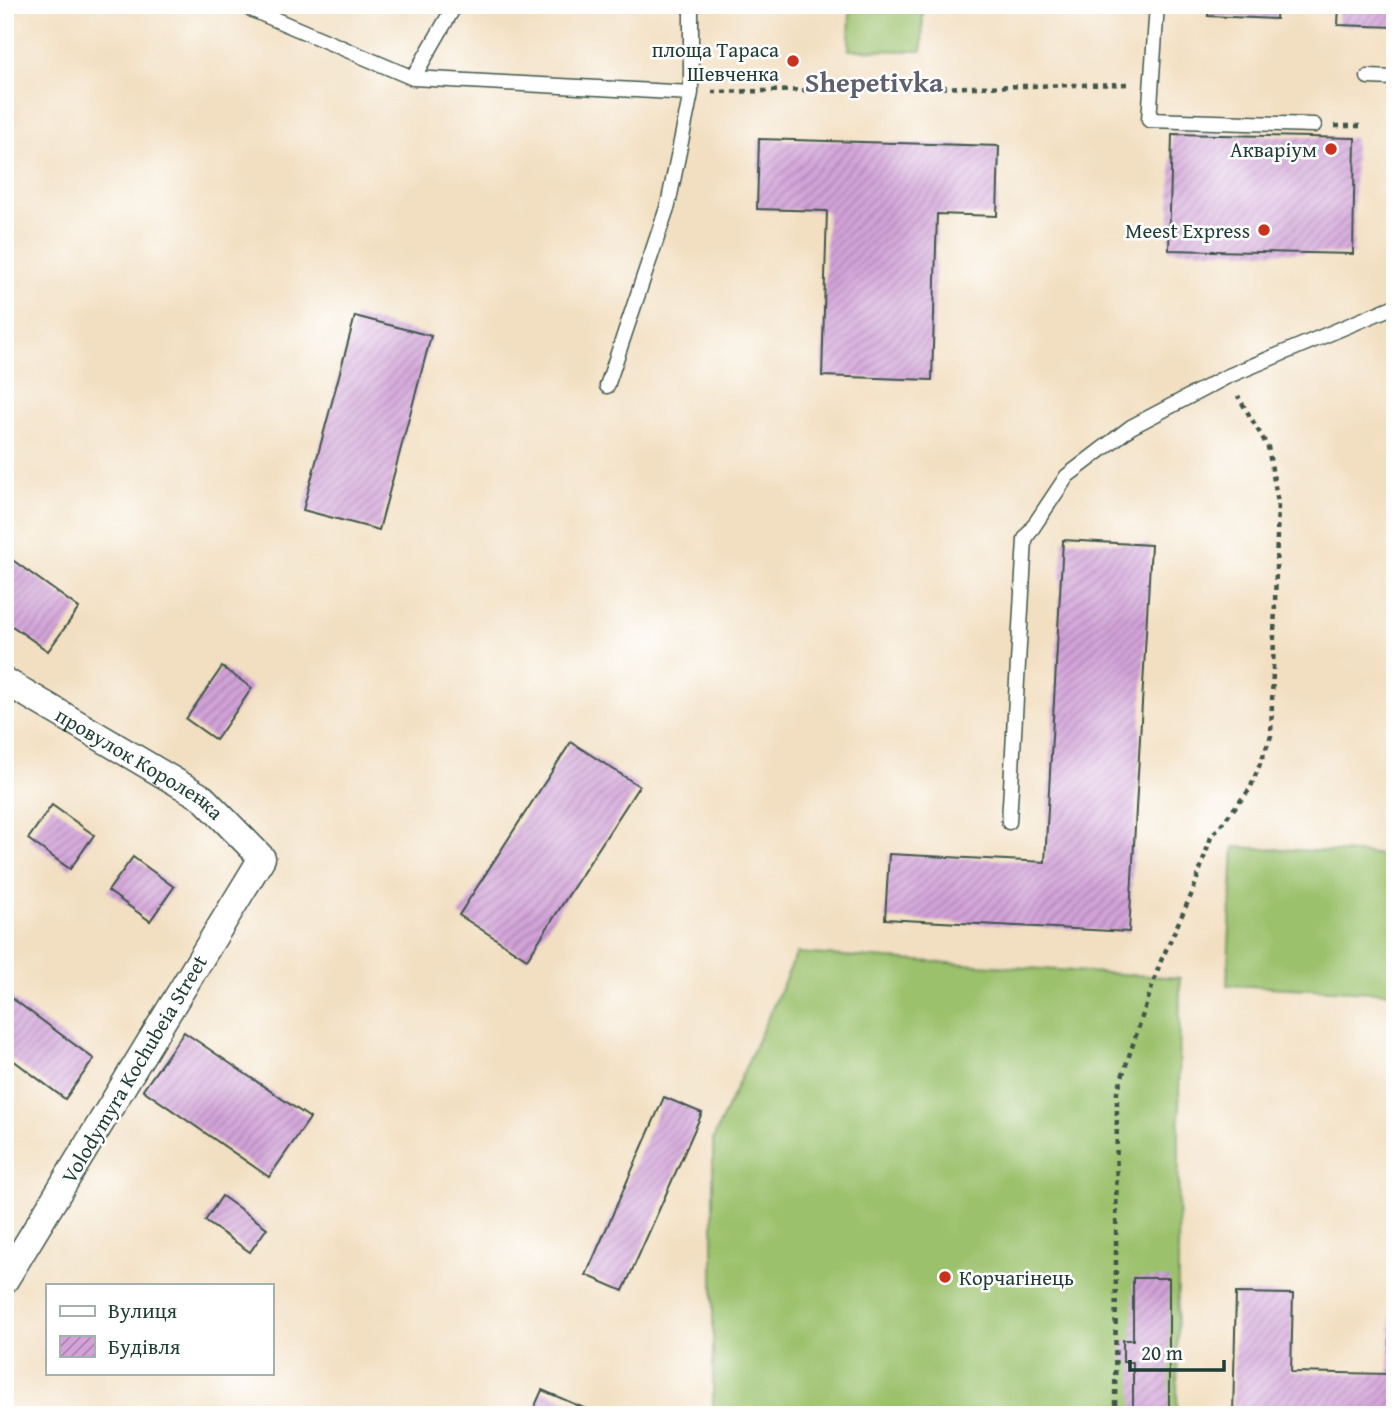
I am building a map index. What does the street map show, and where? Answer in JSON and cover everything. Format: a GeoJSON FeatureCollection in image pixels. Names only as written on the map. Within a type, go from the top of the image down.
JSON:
{"type":"FeatureCollection","features":[{"type":"Feature","properties":{"kind":"street","name":"провулок Короленка"},"geometry":{"type":"LineString","coordinates":[[5,681],[203,798],[262,858]]}},
{"type":"Feature","properties":{"kind":"street","name":"Volodymyra Kochubeia Street"},"geometry":{"type":"LineString","coordinates":[[5,1280],[262,858]]}},
{"type":"Feature","properties":{"kind":"lane"},"geometry":{"type":"LineString","coordinates":[[240,5],[413,78],[691,93]]}},
{"type":"Feature","properties":{"kind":"lane"},"geometry":{"type":"LineString","coordinates":[[413,78],[455,5]]}},
{"type":"Feature","properties":{"kind":"lane"},"geometry":{"type":"LineString","coordinates":[[607,386],[668,205],[691,93],[691,5]]}},
{"type":"Feature","properties":{"kind":"lane"},"geometry":{"type":"LineString","coordinates":[[1157,5],[1149,121],[1314,125]]}},
{"type":"Feature","properties":{"kind":"lane"},"geometry":{"type":"LineString","coordinates":[[1368,77],[1395,78]]}},
{"type":"Feature","properties":{"kind":"lane"},"geometry":{"type":"LineString","coordinates":[[1009,822],[1025,539],[1067,476],[1131,427],[1226,377],[1395,306]]}},
{"type":"Feature","properties":{"kind":"path"},"geometry":{"type":"LineString","coordinates":[[691,93],[1152,83]]}},
{"type":"Feature","properties":{"kind":"path"},"geometry":{"type":"LineString","coordinates":[[1115,1415],[1117,1092],[1160,963],[1193,891],[1210,837],[1250,789],[1271,736],[1278,503],[1268,447],[1226,377]]}},
{"type":"Feature","properties":{"kind":"green space"},"geometry":{"type":"Polygon","coordinates":[[[850,5],[923,5],[922,51],[849,50],[850,5]]]}},
{"type":"Feature","properties":{"kind":"green space"},"geometry":{"type":"Polygon","coordinates":[[[1234,847],[1395,855],[1395,993],[1227,985],[1234,847]]]}},
{"type":"Feature","properties":{"kind":"green space","name":"Корчагінець"},"geometry":{"type":"Polygon","coordinates":[[[797,953],[1180,978],[1177,1415],[713,1415],[713,1139],[797,953]]]}},
{"type":"Feature","properties":{"kind":"building"},"geometry":{"type":"Polygon","coordinates":[[[1209,5],[1277,5],[1276,19],[1208,16],[1209,5]]]}},
{"type":"Feature","properties":{"kind":"building"},"geometry":{"type":"Polygon","coordinates":[[[1339,5],[1395,5],[1395,27],[1338,25],[1339,5]]]}},
{"type":"Feature","properties":{"kind":"building"},"geometry":{"type":"Polygon","coordinates":[[[1172,134],[1355,138],[1353,254],[1169,250],[1172,134]]]}},
{"type":"Feature","properties":{"kind":"building"},"geometry":{"type":"Polygon","coordinates":[[[759,139],[999,146],[997,216],[937,214],[932,380],[822,376],[827,211],[757,209],[759,139]]]}},
{"type":"Feature","properties":{"kind":"building"},"geometry":{"type":"Polygon","coordinates":[[[355,316],[431,336],[379,530],[303,510],[355,316]]]}},
{"type":"Feature","properties":{"kind":"building"},"geometry":{"type":"Polygon","coordinates":[[[1063,540],[1151,545],[1129,932],[885,919],[889,854],[1045,862],[1063,540]]]}},
{"type":"Feature","properties":{"kind":"building"},"geometry":{"type":"Polygon","coordinates":[[[7,556],[79,608],[48,651],[5,621],[7,556]]]}},
{"type":"Feature","properties":{"kind":"building"},"geometry":{"type":"Polygon","coordinates":[[[222,667],[252,688],[216,740],[186,719],[222,667]]]}},
{"type":"Feature","properties":{"kind":"building"},"geometry":{"type":"Polygon","coordinates":[[[571,742],[639,786],[527,959],[459,915],[571,742]]]}},
{"type":"Feature","properties":{"kind":"building"},"geometry":{"type":"Polygon","coordinates":[[[52,805],[94,835],[70,869],[28,839],[52,805]]]}},
{"type":"Feature","properties":{"kind":"building"},"geometry":{"type":"Polygon","coordinates":[[[133,857],[174,887],[150,921],[108,891],[133,857]]]}},
{"type":"Feature","properties":{"kind":"building"},"geometry":{"type":"Polygon","coordinates":[[[5,993],[94,1059],[65,1099],[5,1054],[5,993]]]}},
{"type":"Feature","properties":{"kind":"building"},"geometry":{"type":"Polygon","coordinates":[[[184,1032],[310,1118],[269,1177],[143,1090],[184,1032]]]}},
{"type":"Feature","properties":{"kind":"building"},"geometry":{"type":"Polygon","coordinates":[[[664,1097],[702,1113],[623,1291],[586,1275],[664,1097]]]}},
{"type":"Feature","properties":{"kind":"building"},"geometry":{"type":"Polygon","coordinates":[[[222,1196],[267,1228],[250,1252],[205,1221],[222,1196]]]}},
{"type":"Feature","properties":{"kind":"building"},"geometry":{"type":"Polygon","coordinates":[[[1133,1278],[1169,1278],[1169,1415],[1133,1415],[1133,1362],[1123,1362],[1123,1340],[1133,1340],[1133,1278]]]}},
{"type":"Feature","properties":{"kind":"building"},"geometry":{"type":"Polygon","coordinates":[[[1236,1293],[1293,1294],[1291,1372],[1389,1374],[1391,1294],[1395,1294],[1395,1415],[1233,1415],[1236,1293]]]}},
{"type":"Feature","properties":{"kind":"building"},"geometry":{"type":"Polygon","coordinates":[[[542,1390],[591,1411],[589,1415],[531,1415],[542,1390]]]}},
{"type":"Feature","properties":{"kind":"place","name":"площа Тараса Шевченка"},"geometry":{"type":"Point","coordinates":[793,61]}},
{"type":"Feature","properties":{"kind":"place","name":"Акваріум"},"geometry":{"type":"Point","coordinates":[1331,149]}},
{"type":"Feature","properties":{"kind":"place","name":"Meest Express"},"geometry":{"type":"Point","coordinates":[1264,230]}},
{"type":"Feature","properties":{"kind":"place","name":"Корчагінець"},"geometry":{"type":"Point","coordinates":[945,1277]}},
{"type":"Feature","properties":{"kind":"district","name":"Shepetivka"},"geometry":{"type":"Point","coordinates":[874,81]}}]}
